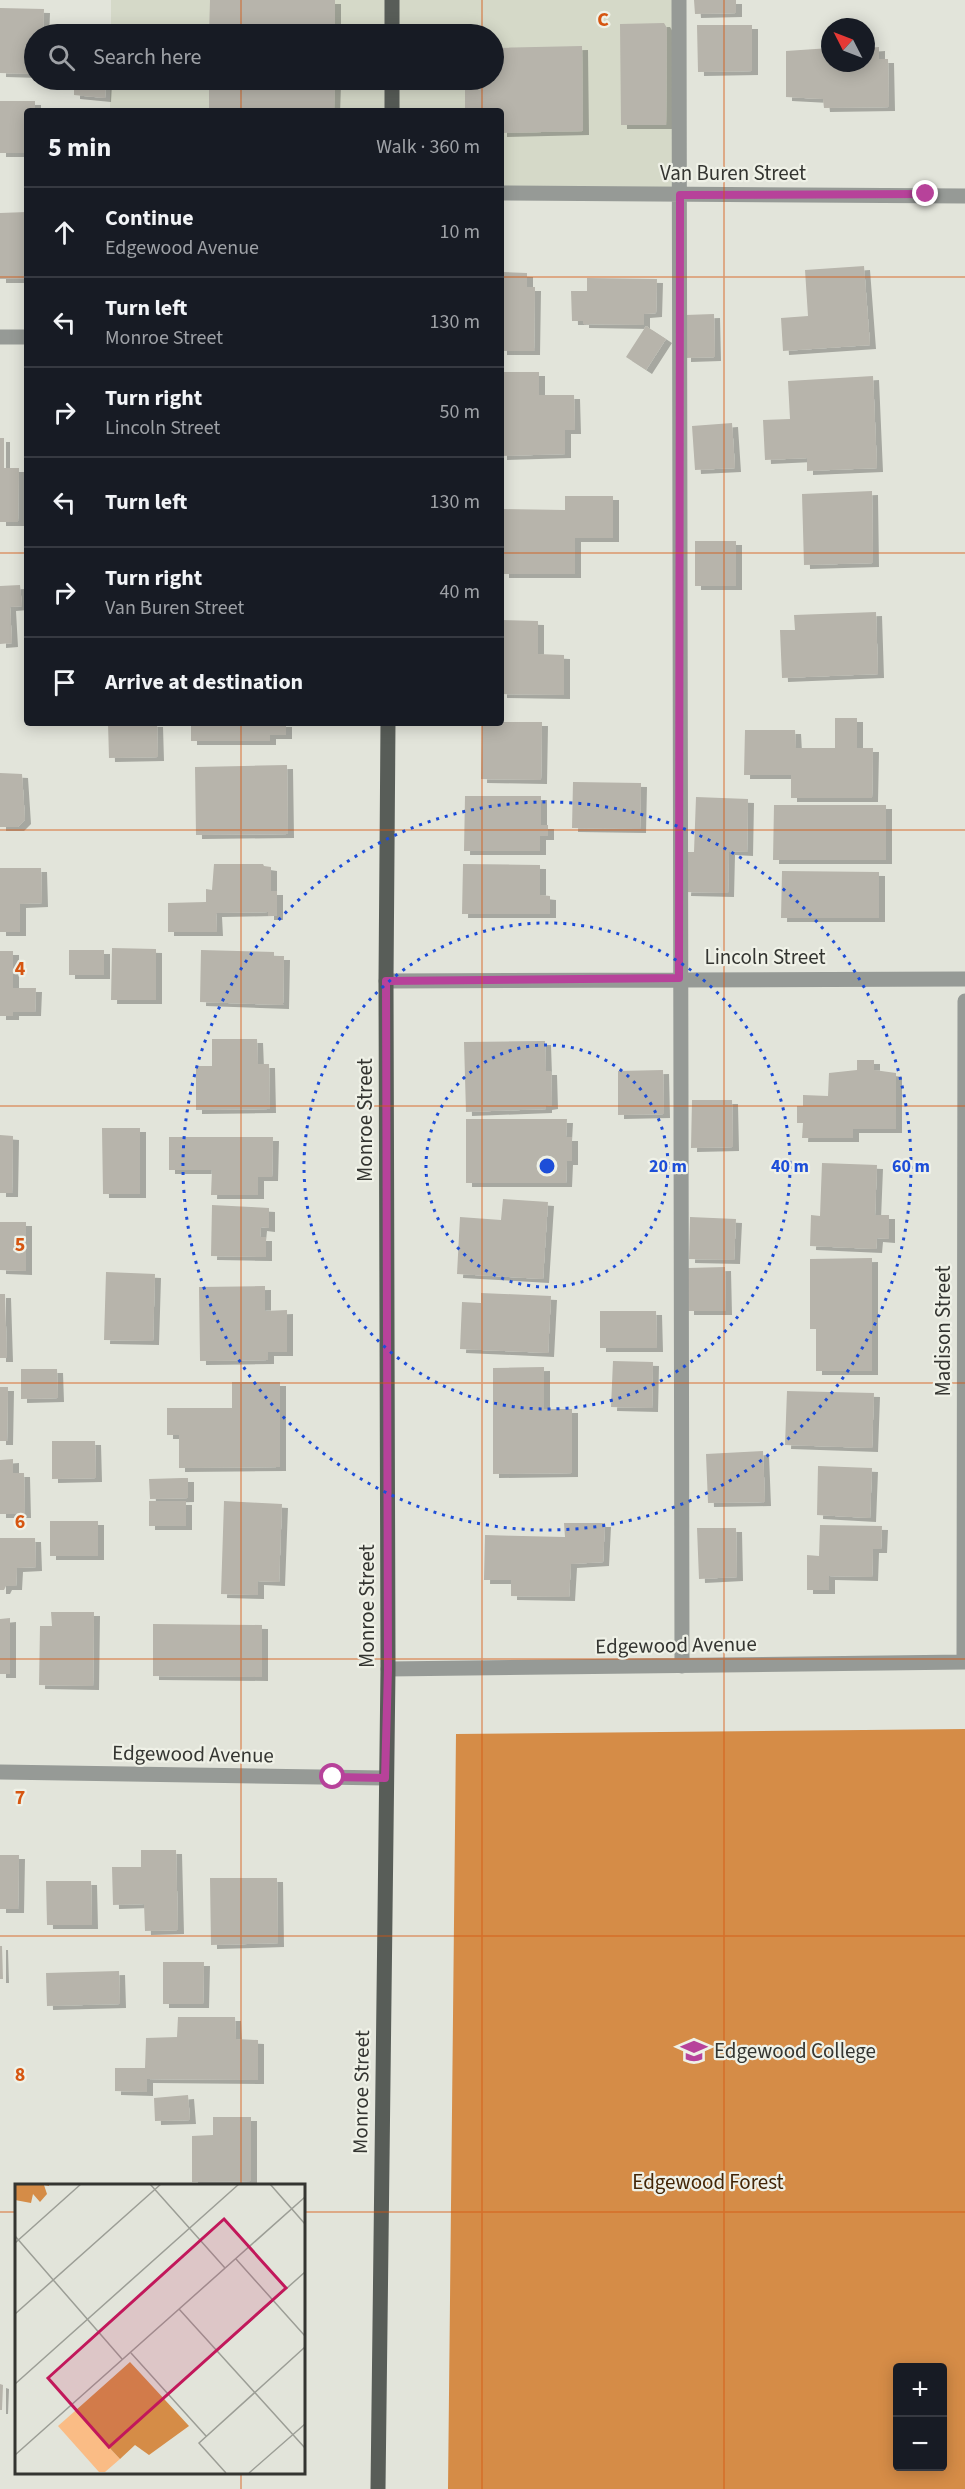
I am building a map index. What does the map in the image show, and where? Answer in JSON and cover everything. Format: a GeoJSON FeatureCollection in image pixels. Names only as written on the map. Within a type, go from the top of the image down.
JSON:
{"type":"FeatureCollection","features":[{"type":"Feature","properties":{"kind":"main road"},"geometry":{"type":"LineString","coordinates":[[392,0],[392,24]]}},
{"type":"Feature","properties":{"kind":"main road"},"geometry":{"type":"LineString","coordinates":[[392,90],[392,108]]}},
{"type":"Feature","properties":{"kind":"main road","name":"Monroe Street"},"geometry":{"type":"LineString","coordinates":[[378,2489],[388,1669],[386,981],[388,726]]}},
{"type":"Feature","properties":{"kind":"street"},"geometry":{"type":"LineString","coordinates":[[679,0],[682,1666]]}},
{"type":"Feature","properties":{"kind":"street","name":"Van Buren Street"},"geometry":{"type":"LineString","coordinates":[[504,193],[965,196]]}},
{"type":"Feature","properties":{"kind":"street"},"geometry":{"type":"LineString","coordinates":[[0,337],[24,337]]}},
{"type":"Feature","properties":{"kind":"street","name":"Lincoln Street"},"geometry":{"type":"LineString","coordinates":[[386,981],[679,978],[965,979]]}},
{"type":"Feature","properties":{"kind":"street","name":"Madison Street"},"geometry":{"type":"LineString","coordinates":[[964,1662],[965,1001]]}},
{"type":"Feature","properties":{"kind":"street","name":"Edgewood Avenue"},"geometry":{"type":"LineString","coordinates":[[388,1669],[964,1662]]}},
{"type":"Feature","properties":{"kind":"street","name":"Edgewood Avenue"},"geometry":{"type":"LineString","coordinates":[[0,1772],[385,1778]]}},
{"type":"Feature","properties":{"kind":"shaded area"},"geometry":{"type":"Polygon","coordinates":[[[111,0],[679,0],[680,195],[504,193],[504,108],[110,108],[110,90],[504,90],[504,24],[111,24],[111,0]]]}},
{"type":"Feature","properties":{"kind":"green space","name":"Edgewood Forest"},"geometry":{"type":"Polygon","coordinates":[[[965,1729],[965,2489],[448,2489],[456,1734],[965,1729]]]}},
{"type":"Feature","properties":{"kind":"building"},"geometry":{"type":"Polygon","coordinates":[[[210,0],[335,0],[335,24],[209,24],[210,0]]]}},
{"type":"Feature","properties":{"kind":"building"},"geometry":{"type":"Polygon","coordinates":[[[694,0],[736,0],[736,13],[695,14],[694,0]]]}},
{"type":"Feature","properties":{"kind":"building"},"geometry":{"type":"Polygon","coordinates":[[[0,8],[44,9],[43,24],[24,24],[24,74],[0,73],[0,8]]]}},
{"type":"Feature","properties":{"kind":"building"},"geometry":{"type":"Polygon","coordinates":[[[664,23],[667,28],[666,125],[621,125],[620,24],[664,23]]]}},
{"type":"Feature","properties":{"kind":"building"},"geometry":{"type":"Polygon","coordinates":[[[697,25],[752,25],[752,71],[698,72],[697,25]]]}},
{"type":"Feature","properties":{"kind":"building"},"geometry":{"type":"Polygon","coordinates":[[[582,46],[583,131],[504,133],[504,108],[465,108],[465,90],[504,90],[504,48],[582,46]]]}},
{"type":"Feature","properties":{"kind":"building"},"geometry":{"type":"Polygon","coordinates":[[[875,47],[879,47],[879,59],[888,59],[889,107],[824,108],[823,99],[786,97],[786,51],[821,49],[821,72],[875,72],[875,47]]]}},
{"type":"Feature","properties":{"kind":"building"},"geometry":{"type":"Polygon","coordinates":[[[74,90],[105,90],[105,98],[74,95],[74,90]]]}},
{"type":"Feature","properties":{"kind":"building"},"geometry":{"type":"Polygon","coordinates":[[[209,90],[335,90],[334,108],[209,108],[209,90]]]}},
{"type":"Feature","properties":{"kind":"building"},"geometry":{"type":"Polygon","coordinates":[[[0,101],[35,101],[35,108],[24,108],[24,153],[0,153],[0,101]]]}},
{"type":"Feature","properties":{"kind":"building"},"geometry":{"type":"Polygon","coordinates":[[[24,212],[24,279],[0,279],[0,213],[24,212]]]}},
{"type":"Feature","properties":{"kind":"building"},"geometry":{"type":"Polygon","coordinates":[[[864,266],[870,345],[783,351],[781,318],[808,316],[805,270],[864,266]]]}},
{"type":"Feature","properties":{"kind":"building"},"geometry":{"type":"Polygon","coordinates":[[[504,272],[527,273],[527,287],[535,287],[534,351],[504,351],[504,272]]]}},
{"type":"Feature","properties":{"kind":"building"},"geometry":{"type":"Polygon","coordinates":[[[587,278],[657,279],[656,313],[644,314],[644,325],[583,324],[583,321],[572,321],[571,291],[587,291],[587,278]]]}},
{"type":"Feature","properties":{"kind":"building"},"geometry":{"type":"Polygon","coordinates":[[[714,314],[715,357],[685,358],[685,315],[714,314]]]}},
{"type":"Feature","properties":{"kind":"building"},"geometry":{"type":"Polygon","coordinates":[[[646,326],[666,339],[646,370],[626,357],[646,326]]]}},
{"type":"Feature","properties":{"kind":"building"},"geometry":{"type":"Polygon","coordinates":[[[504,372],[539,372],[539,395],[574,395],[575,430],[565,430],[565,454],[504,456],[504,372]]]}},
{"type":"Feature","properties":{"kind":"building"},"geometry":{"type":"Polygon","coordinates":[[[873,376],[877,468],[807,471],[807,458],[765,460],[763,420],[790,419],[788,381],[873,376]]]}},
{"type":"Feature","properties":{"kind":"building"},"geometry":{"type":"Polygon","coordinates":[[[732,423],[735,468],[695,470],[692,426],[732,423]]]}},
{"type":"Feature","properties":{"kind":"building"},"geometry":{"type":"Polygon","coordinates":[[[0,438],[4,438],[4,468],[19,468],[18,522],[0,522],[0,438]]]}},
{"type":"Feature","properties":{"kind":"building"},"geometry":{"type":"Polygon","coordinates":[[[872,491],[873,563],[804,565],[802,494],[872,491]]]}},
{"type":"Feature","properties":{"kind":"building"},"geometry":{"type":"Polygon","coordinates":[[[565,496],[613,496],[613,538],[575,538],[575,574],[504,574],[504,509],[565,510],[565,496]]]}},
{"type":"Feature","properties":{"kind":"building"},"geometry":{"type":"Polygon","coordinates":[[[695,541],[736,541],[736,586],[695,586],[695,541]]]}},
{"type":"Feature","properties":{"kind":"building"},"geometry":{"type":"Polygon","coordinates":[[[20,585],[22,606],[10,607],[12,643],[0,644],[0,586],[20,585]]]}},
{"type":"Feature","properties":{"kind":"building"},"geometry":{"type":"Polygon","coordinates":[[[876,612],[878,674],[782,678],[780,630],[795,630],[794,615],[876,612]]]}},
{"type":"Feature","properties":{"kind":"building"},"geometry":{"type":"Polygon","coordinates":[[[504,620],[538,621],[538,654],[564,655],[564,695],[504,694],[504,620]]]}},
{"type":"Feature","properties":{"kind":"building"},"geometry":{"type":"Polygon","coordinates":[[[835,718],[857,718],[857,748],[873,748],[872,798],[791,798],[791,775],[744,775],[745,730],[795,730],[796,748],[835,748],[835,718]]]}},
{"type":"Feature","properties":{"kind":"building"},"geometry":{"type":"Polygon","coordinates":[[[504,722],[542,722],[541,780],[481,779],[482,726],[504,726],[504,722]]]}},
{"type":"Feature","properties":{"kind":"building"},"geometry":{"type":"Polygon","coordinates":[[[108,726],[157,726],[158,757],[109,758],[108,726]]]}},
{"type":"Feature","properties":{"kind":"building"},"geometry":{"type":"Polygon","coordinates":[[[191,726],[286,726],[286,735],[270,735],[270,741],[191,741],[191,726]]]}},
{"type":"Feature","properties":{"kind":"building"},"geometry":{"type":"Polygon","coordinates":[[[287,765],[288,834],[196,835],[195,767],[287,765]]]}},
{"type":"Feature","properties":{"kind":"building"},"geometry":{"type":"Polygon","coordinates":[[[0,773],[22,774],[25,820],[18,827],[0,827],[0,773]]]}},
{"type":"Feature","properties":{"kind":"building"},"geometry":{"type":"Polygon","coordinates":[[[573,782],[641,783],[640,829],[572,828],[573,782]]]}},
{"type":"Feature","properties":{"kind":"building"},"geometry":{"type":"Polygon","coordinates":[[[465,796],[541,796],[541,825],[548,825],[548,836],[540,836],[540,851],[464,851],[465,796]]]}},
{"type":"Feature","properties":{"kind":"building"},"geometry":{"type":"Polygon","coordinates":[[[696,797],[748,799],[747,852],[729,851],[728,893],[685,892],[687,852],[694,852],[696,797]]]}},
{"type":"Feature","properties":{"kind":"building"},"geometry":{"type":"Polygon","coordinates":[[[774,805],[886,805],[886,860],[773,860],[774,805]]]}},
{"type":"Feature","properties":{"kind":"building"},"geometry":{"type":"Polygon","coordinates":[[[214,864],[263,864],[271,867],[271,891],[277,891],[277,916],[268,916],[268,912],[216,913],[217,932],[168,932],[168,903],[206,902],[206,889],[212,890],[214,864]]]}},
{"type":"Feature","properties":{"kind":"building"},"geometry":{"type":"Polygon","coordinates":[[[463,864],[540,865],[540,895],[550,896],[550,914],[462,914],[463,864]]]}},
{"type":"Feature","properties":{"kind":"building"},"geometry":{"type":"Polygon","coordinates":[[[0,868],[41,868],[42,903],[20,904],[20,932],[0,932],[0,868]]]}},
{"type":"Feature","properties":{"kind":"building"},"geometry":{"type":"Polygon","coordinates":[[[782,871],[879,872],[879,918],[781,918],[782,871]]]}},
{"type":"Feature","properties":{"kind":"building"},"geometry":{"type":"Polygon","coordinates":[[[112,948],[156,949],[156,1000],[111,1000],[112,948]]]}},
{"type":"Feature","properties":{"kind":"building"},"geometry":{"type":"Polygon","coordinates":[[[69,950],[104,950],[104,975],[69,975],[69,950]]]}},
{"type":"Feature","properties":{"kind":"building"},"geometry":{"type":"Polygon","coordinates":[[[201,950],[274,952],[274,956],[284,956],[283,1005],[200,1002],[201,950]]]}},
{"type":"Feature","properties":{"kind":"building"},"geometry":{"type":"Polygon","coordinates":[[[0,951],[13,951],[13,988],[36,988],[35,1012],[13,1012],[13,1016],[0,1016],[0,951]]]}},
{"type":"Feature","properties":{"kind":"building"},"geometry":{"type":"Polygon","coordinates":[[[212,1039],[257,1039],[258,1064],[269,1064],[270,1109],[196,1110],[196,1066],[212,1066],[212,1039]]]}},
{"type":"Feature","properties":{"kind":"building"},"geometry":{"type":"Polygon","coordinates":[[[545,1041],[546,1071],[551,1071],[552,1105],[546,1106],[546,1109],[466,1112],[464,1042],[545,1041]]]}},
{"type":"Feature","properties":{"kind":"building"},"geometry":{"type":"Polygon","coordinates":[[[857,1060],[874,1060],[874,1070],[896,1073],[896,1129],[853,1129],[853,1138],[802,1138],[803,1123],[797,1123],[797,1106],[803,1106],[803,1095],[828,1096],[829,1073],[857,1070],[857,1060]]]}},
{"type":"Feature","properties":{"kind":"building"},"geometry":{"type":"Polygon","coordinates":[[[663,1070],[664,1114],[618,1115],[618,1071],[663,1070]]]}},
{"type":"Feature","properties":{"kind":"building"},"geometry":{"type":"Polygon","coordinates":[[[692,1100],[732,1100],[733,1147],[691,1148],[692,1100]]]}},
{"type":"Feature","properties":{"kind":"building"},"geometry":{"type":"Polygon","coordinates":[[[466,1119],[567,1119],[566,1137],[572,1137],[572,1161],[567,1161],[566,1183],[466,1183],[466,1119]]]}},
{"type":"Feature","properties":{"kind":"building"},"geometry":{"type":"Polygon","coordinates":[[[102,1128],[140,1128],[140,1194],[103,1194],[102,1128]]]}},
{"type":"Feature","properties":{"kind":"building"},"geometry":{"type":"Polygon","coordinates":[[[0,1135],[13,1136],[12,1193],[0,1193],[0,1135]]]}},
{"type":"Feature","properties":{"kind":"building"},"geometry":{"type":"Polygon","coordinates":[[[169,1137],[273,1137],[272,1177],[258,1177],[258,1195],[211,1195],[212,1170],[169,1170],[169,1137]]]}},
{"type":"Feature","properties":{"kind":"building"},"geometry":{"type":"Polygon","coordinates":[[[822,1163],[877,1165],[875,1215],[889,1215],[889,1239],[877,1238],[876,1249],[810,1246],[811,1215],[820,1216],[822,1163]]]}},
{"type":"Feature","properties":{"kind":"building"},"geometry":{"type":"Polygon","coordinates":[[[503,1199],[548,1202],[543,1279],[457,1274],[460,1217],[501,1220],[503,1199]]]}},
{"type":"Feature","properties":{"kind":"building"},"geometry":{"type":"Polygon","coordinates":[[[212,1205],[269,1208],[269,1228],[261,1227],[260,1237],[266,1237],[266,1257],[211,1256],[212,1205]]]}},
{"type":"Feature","properties":{"kind":"building"},"geometry":{"type":"Polygon","coordinates":[[[690,1217],[736,1219],[734,1260],[689,1259],[690,1217]]]}},
{"type":"Feature","properties":{"kind":"building"},"geometry":{"type":"Polygon","coordinates":[[[0,1222],[26,1222],[26,1271],[0,1270],[0,1222]]]}},
{"type":"Feature","properties":{"kind":"building"},"geometry":{"type":"Polygon","coordinates":[[[872,1258],[872,1371],[816,1371],[816,1329],[810,1329],[810,1259],[872,1258]]]}},
{"type":"Feature","properties":{"kind":"building"},"geometry":{"type":"Polygon","coordinates":[[[725,1267],[726,1311],[688,1311],[688,1268],[725,1267]]]}},
{"type":"Feature","properties":{"kind":"building"},"geometry":{"type":"Polygon","coordinates":[[[106,1272],[155,1274],[153,1341],[104,1340],[106,1272]]]}},
{"type":"Feature","properties":{"kind":"building"},"geometry":{"type":"Polygon","coordinates":[[[265,1286],[265,1311],[287,1310],[287,1352],[268,1352],[268,1360],[200,1361],[199,1287],[265,1286]]]}},
{"type":"Feature","properties":{"kind":"building"},"geometry":{"type":"Polygon","coordinates":[[[481,1293],[551,1296],[548,1353],[460,1349],[462,1302],[481,1303],[481,1293]]]}},
{"type":"Feature","properties":{"kind":"building"},"geometry":{"type":"Polygon","coordinates":[[[0,1294],[5,1294],[7,1358],[0,1358],[0,1294]]]}},
{"type":"Feature","properties":{"kind":"building"},"geometry":{"type":"Polygon","coordinates":[[[600,1311],[656,1311],[657,1348],[600,1348],[600,1311]]]}},
{"type":"Feature","properties":{"kind":"building"},"geometry":{"type":"Polygon","coordinates":[[[613,1361],[653,1362],[652,1408],[611,1407],[613,1361]]]}},
{"type":"Feature","properties":{"kind":"building"},"geometry":{"type":"Polygon","coordinates":[[[544,1367],[544,1409],[572,1409],[572,1473],[493,1474],[493,1368],[544,1367]]]}},
{"type":"Feature","properties":{"kind":"building"},"geometry":{"type":"Polygon","coordinates":[[[21,1369],[57,1369],[58,1398],[21,1399],[21,1369]]]}},
{"type":"Feature","properties":{"kind":"building"},"geometry":{"type":"Polygon","coordinates":[[[232,1382],[280,1382],[280,1467],[179,1468],[179,1435],[167,1435],[167,1408],[232,1408],[232,1382]]]}},
{"type":"Feature","properties":{"kind":"building"},"geometry":{"type":"Polygon","coordinates":[[[0,1387],[8,1387],[7,1441],[0,1441],[0,1387]]]}},
{"type":"Feature","properties":{"kind":"building"},"geometry":{"type":"Polygon","coordinates":[[[787,1391],[874,1393],[872,1448],[785,1445],[787,1391]]]}},
{"type":"Feature","properties":{"kind":"building"},"geometry":{"type":"Polygon","coordinates":[[[52,1441],[95,1441],[96,1478],[52,1479],[52,1441]]]}},
{"type":"Feature","properties":{"kind":"building"},"geometry":{"type":"Polygon","coordinates":[[[763,1451],[765,1502],[708,1503],[706,1454],[763,1451]]]}},
{"type":"Feature","properties":{"kind":"building"},"geometry":{"type":"Polygon","coordinates":[[[13,1459],[13,1473],[24,1473],[25,1514],[0,1514],[0,1460],[13,1459]]]}},
{"type":"Feature","properties":{"kind":"building"},"geometry":{"type":"Polygon","coordinates":[[[818,1466],[872,1468],[870,1518],[817,1515],[818,1466]]]}},
{"type":"Feature","properties":{"kind":"building"},"geometry":{"type":"Polygon","coordinates":[[[188,1478],[188,1498],[150,1499],[149,1479],[188,1478]]]}},
{"type":"Feature","properties":{"kind":"building"},"geometry":{"type":"Polygon","coordinates":[[[149,1501],[186,1501],[186,1526],[149,1526],[149,1501]]]}},
{"type":"Feature","properties":{"kind":"building"},"geometry":{"type":"Polygon","coordinates":[[[224,1501],[282,1504],[279,1582],[258,1581],[258,1595],[221,1594],[224,1501]]]}},
{"type":"Feature","properties":{"kind":"building"},"geometry":{"type":"Polygon","coordinates":[[[50,1521],[98,1521],[98,1556],[50,1556],[50,1521]]]}},
{"type":"Feature","properties":{"kind":"building"},"geometry":{"type":"Polygon","coordinates":[[[564,1523],[605,1523],[603,1562],[571,1564],[569,1597],[511,1596],[511,1580],[484,1580],[485,1535],[565,1537],[564,1523]]]}},
{"type":"Feature","properties":{"kind":"building"},"geometry":{"type":"Polygon","coordinates":[[[820,1525],[882,1526],[881,1549],[873,1549],[872,1577],[829,1576],[829,1590],[807,1590],[807,1555],[819,1556],[820,1525]]]}},
{"type":"Feature","properties":{"kind":"building"},"geometry":{"type":"Polygon","coordinates":[[[697,1528],[736,1528],[737,1577],[699,1579],[697,1528]]]}},
{"type":"Feature","properties":{"kind":"building"},"geometry":{"type":"Polygon","coordinates":[[[0,1538],[35,1538],[36,1567],[17,1568],[16,1586],[6,1586],[4,1590],[0,1590],[0,1538]]]}},
{"type":"Feature","properties":{"kind":"building"},"geometry":{"type":"Polygon","coordinates":[[[51,1612],[94,1612],[93,1686],[39,1685],[40,1626],[52,1626],[51,1612]]]}},
{"type":"Feature","properties":{"kind":"building"},"geometry":{"type":"Polygon","coordinates":[[[10,1618],[10,1674],[0,1674],[0,1619],[10,1618]]]}},
{"type":"Feature","properties":{"kind":"building"},"geometry":{"type":"Polygon","coordinates":[[[153,1624],[262,1625],[262,1677],[153,1676],[153,1624]]]}},
{"type":"Feature","properties":{"kind":"building"},"geometry":{"type":"Polygon","coordinates":[[[141,1850],[176,1850],[178,1930],[145,1931],[144,1904],[113,1905],[112,1867],[141,1867],[141,1850]]]}},
{"type":"Feature","properties":{"kind":"building"},"geometry":{"type":"Polygon","coordinates":[[[0,1855],[19,1855],[18,1909],[0,1909],[0,1855]]]}},
{"type":"Feature","properties":{"kind":"building"},"geometry":{"type":"Polygon","coordinates":[[[210,1878],[277,1878],[278,1943],[211,1945],[210,1878]]]}},
{"type":"Feature","properties":{"kind":"building"},"geometry":{"type":"Polygon","coordinates":[[[46,1881],[91,1881],[92,1925],[47,1925],[46,1881]]]}},
{"type":"Feature","properties":{"kind":"building"},"geometry":{"type":"Polygon","coordinates":[[[0,1946],[2,1946],[3,1979],[0,1979],[0,1946]]]}},
{"type":"Feature","properties":{"kind":"building"},"geometry":{"type":"Polygon","coordinates":[[[163,1962],[204,1962],[203,2004],[163,2004],[163,1962]]]}},
{"type":"Feature","properties":{"kind":"building"},"geometry":{"type":"Polygon","coordinates":[[[119,1971],[120,2004],[47,2006],[46,1973],[119,1971]]]}},
{"type":"Feature","properties":{"kind":"building"},"geometry":{"type":"Polygon","coordinates":[[[178,2017],[235,2017],[236,2039],[258,2040],[258,2080],[147,2079],[147,2092],[115,2091],[115,2068],[145,2068],[146,2038],[177,2037],[178,2017]]]}},
{"type":"Feature","properties":{"kind":"building"},"geometry":{"type":"Polygon","coordinates":[[[188,2095],[190,2120],[155,2121],[154,2098],[188,2095]]]}},
{"type":"Feature","properties":{"kind":"building"},"geometry":{"type":"Polygon","coordinates":[[[213,2117],[251,2117],[251,2181],[192,2182],[192,2136],[213,2135],[213,2117]]]}},
{"type":"Feature","properties":{"kind":"building"},"geometry":{"type":"Polygon","coordinates":[[[0,2384],[3,2385],[2,2410],[0,2410],[0,2384]]]}},
{"type":"Feature","properties":{"kind":"place","name":"Edgewood College"},"geometry":{"type":"Point","coordinates":[694,2051]}},
{"type":"Feature","properties":{"kind":"route"},"geometry":{"type":"LineString","coordinates":[[333,1777],[385,1778],[388,1669],[386,981],[679,978],[680,195],[926,194]]}}]}
